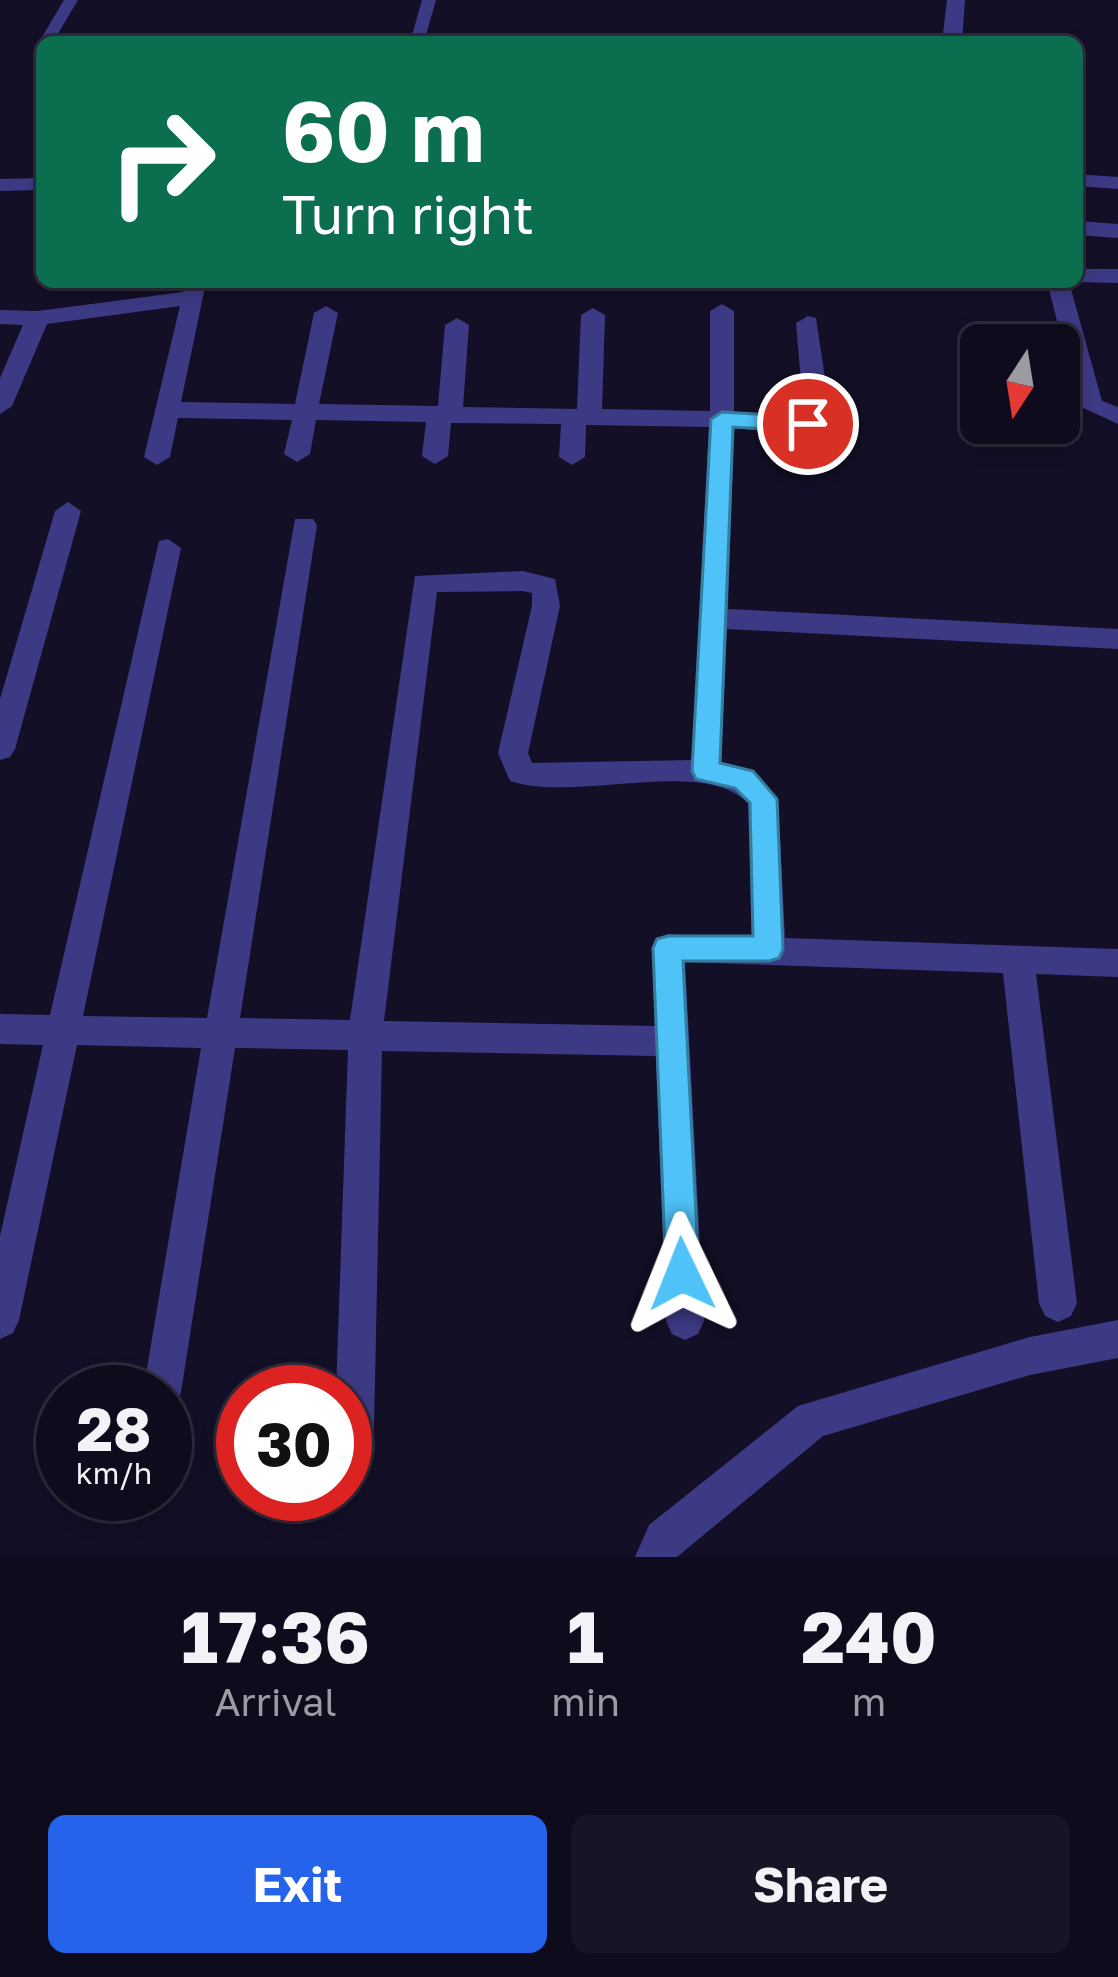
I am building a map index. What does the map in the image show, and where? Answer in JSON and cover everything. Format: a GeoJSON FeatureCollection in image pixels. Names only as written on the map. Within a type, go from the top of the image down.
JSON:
{"type":"FeatureCollection","features":[{"type":"Feature","properties":{"kind":"street"},"geometry":{"type":"LineString","coordinates":[[953,36],[956,0]]}},
{"type":"Feature","properties":{"kind":"street"},"geometry":{"type":"LineString","coordinates":[[1083,180],[1118,183]]}},
{"type":"Feature","properties":{"kind":"street"},"geometry":{"type":"LineString","coordinates":[[0,185],[36,184]]}},
{"type":"Feature","properties":{"kind":"street"},"geometry":{"type":"LineString","coordinates":[[1083,228],[1118,231]]}},
{"type":"Feature","properties":{"kind":"street"},"geometry":{"type":"LineString","coordinates":[[1083,276],[1118,276]]}},
{"type":"Feature","properties":{"kind":"street"},"geometry":{"type":"LineString","coordinates":[[1060,288],[1090,406],[1118,416]]}},
{"type":"Feature","properties":{"kind":"street"},"geometry":{"type":"LineString","coordinates":[[0,317],[38,318],[195,290],[158,458]]}},
{"type":"Feature","properties":{"kind":"street"},"geometry":{"type":"LineString","coordinates":[[706,771],[722,419],[722,311]]}},
{"type":"Feature","properties":{"kind":"street"},"geometry":{"type":"LineString","coordinates":[[297,454],[326,314]]}},
{"type":"Feature","properties":{"kind":"street"},"geometry":{"type":"LineString","coordinates":[[572,457],[582,417],[593,315]]}},
{"type":"Feature","properties":{"kind":"street"},"geometry":{"type":"LineString","coordinates":[[0,406],[38,318]]}},
{"type":"Feature","properties":{"kind":"street"},"geometry":{"type":"LineString","coordinates":[[167,410],[808,424],[819,418],[808,323]]}},
{"type":"Feature","properties":{"kind":"street"},"geometry":{"type":"LineString","coordinates":[[435,455],[458,325]]}},
{"type":"Feature","properties":{"kind":"street"},"geometry":{"type":"LineString","coordinates":[[0,749],[68,511]]}},
{"type":"Feature","properties":{"kind":"street"},"geometry":{"type":"LineString","coordinates":[[166,1365],[304,525]]}},
{"type":"Feature","properties":{"kind":"street"},"geometry":{"type":"LineString","coordinates":[[0,1320],[168,548]]}},
{"type":"Feature","properties":{"kind":"street"},"geometry":{"type":"LineString","coordinates":[[356,1365],[365,1035],[425,583],[523,581],[545,586],[546,606],[513,753],[521,772],[551,777],[706,771],[743,779],[763,799],[769,949]]}},
{"type":"Feature","properties":{"kind":"street"},"geometry":{"type":"LineString","coordinates":[[714,618],[1118,640]]}},
{"type":"Feature","properties":{"kind":"street"},"geometry":{"type":"LineString","coordinates":[[685,1321],[668,948],[1118,963]]}},
{"type":"Feature","properties":{"kind":"street"},"geometry":{"type":"LineString","coordinates":[[1018,959],[1058,1303]]}},
{"type":"Feature","properties":{"kind":"street"},"geometry":{"type":"LineString","coordinates":[[0,1029],[673,1041]]}},
{"type":"Feature","properties":{"kind":"street"},"geometry":{"type":"LineString","coordinates":[[656,1557],[664,1540],[812,1420],[1030,1356],[1118,1340]]}},
{"type":"Feature","properties":{"kind":"lane"},"geometry":{"type":"LineString","coordinates":[[49,36],[71,0]]}},
{"type":"Feature","properties":{"kind":"lane"},"geometry":{"type":"LineString","coordinates":[[419,36],[428,0]]}},
{"type":"Feature","properties":{"kind":"route"},"geometry":{"type":"LineString","coordinates":[[682,1274],[668,948],[769,949],[763,799],[743,779],[706,771],[722,419],[808,424]]}}]}
